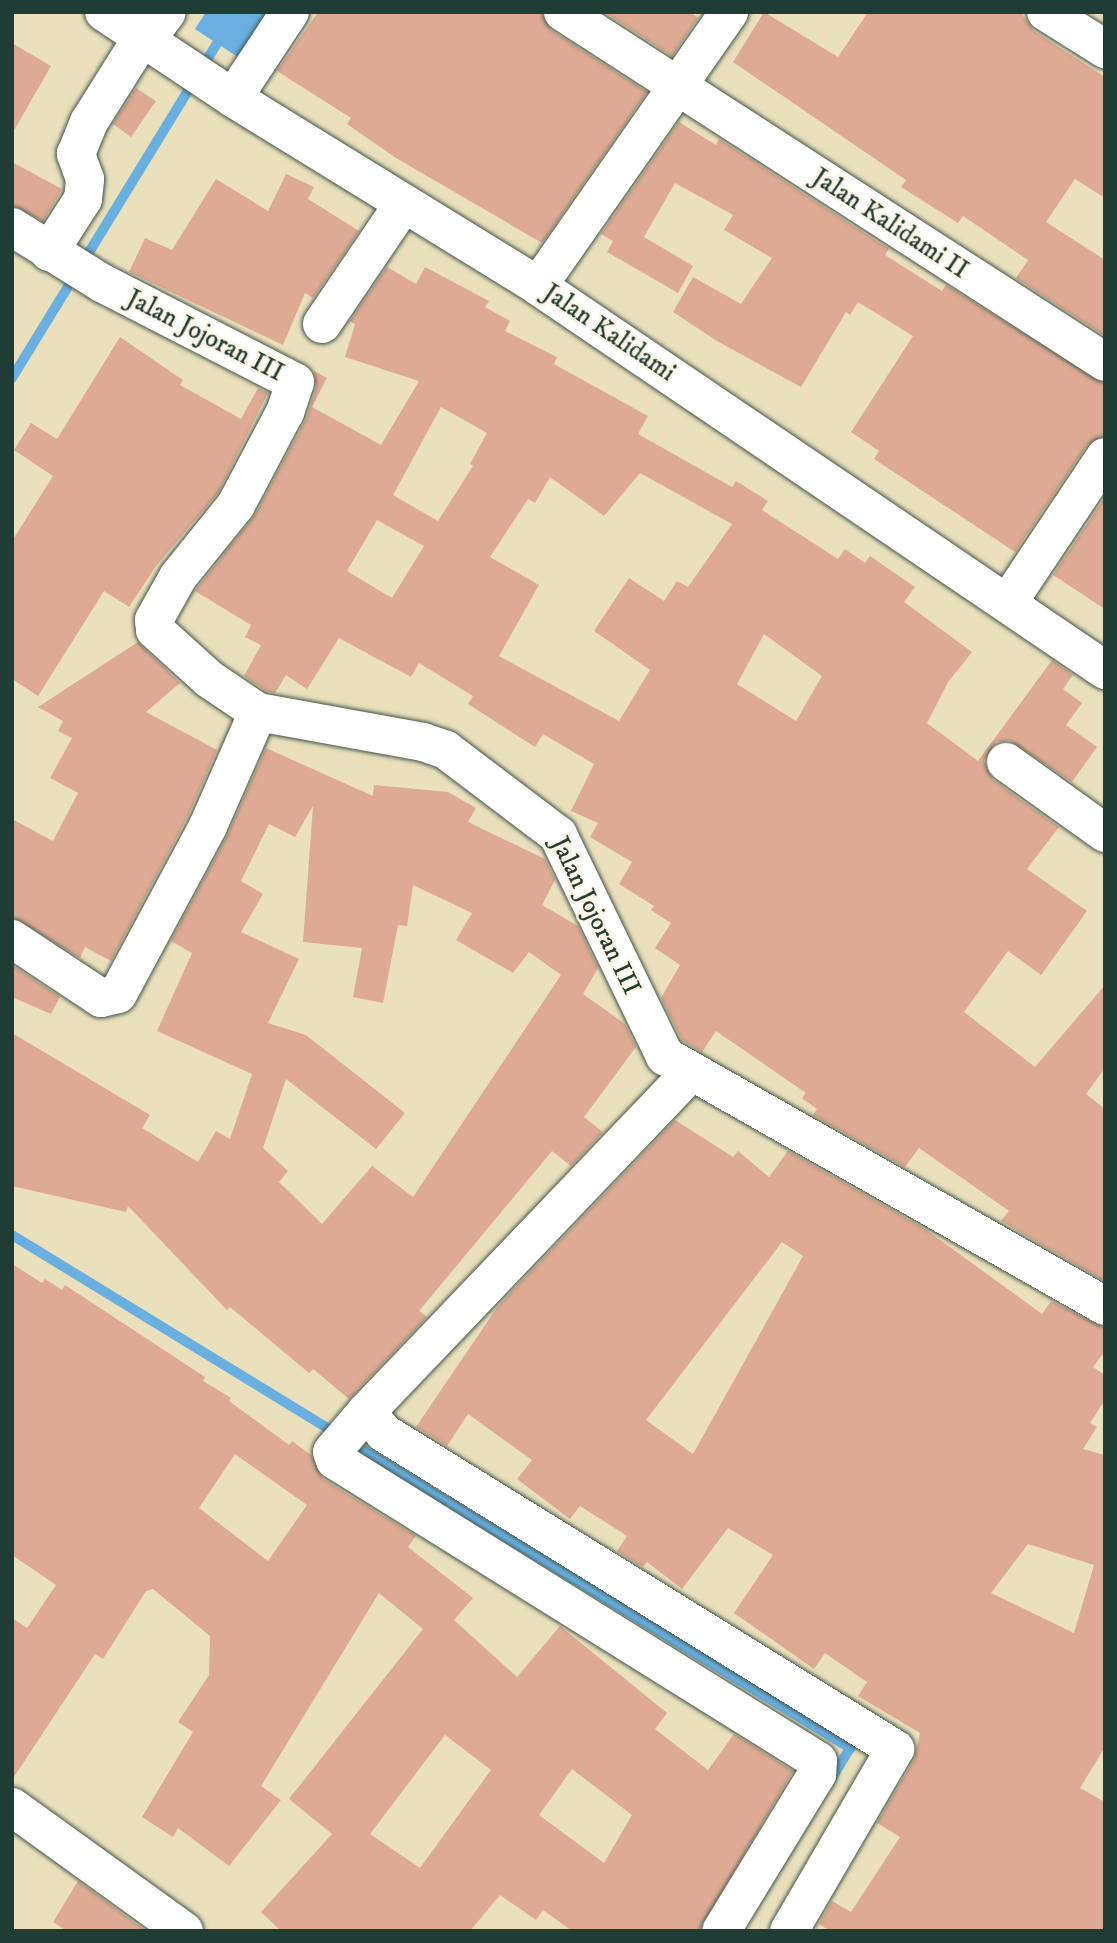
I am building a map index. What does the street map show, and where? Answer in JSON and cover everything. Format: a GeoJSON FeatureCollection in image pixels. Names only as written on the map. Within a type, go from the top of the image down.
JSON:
{"type":"FeatureCollection","features":[{"type":"Feature","properties":{"kind":"street","name":"Jalan Kalidami"},"geometry":{"type":"LineString","coordinates":[[104,12],[150,34],[230,96],[538,286],[1009,601],[1105,670]]}},
{"type":"Feature","properties":{"kind":"street"},"geometry":{"type":"LineString","coordinates":[[230,96],[290,12]]}},
{"type":"Feature","properties":{"kind":"street","name":"Jalan Kalidami II"},"geometry":{"type":"LineString","coordinates":[[563,12],[675,87],[1105,362]]}},
{"type":"Feature","properties":{"kind":"street"},"geometry":{"type":"LineString","coordinates":[[538,286],[729,12]]}},
{"type":"Feature","properties":{"kind":"street"},"geometry":{"type":"LineString","coordinates":[[1046,12],[1105,50]]}},
{"type":"Feature","properties":{"kind":"street"},"geometry":{"type":"LineString","coordinates":[[52,254],[83,200],[85,179],[76,154],[89,122],[150,34]]}},
{"type":"Feature","properties":{"kind":"street"},"geometry":{"type":"LineString","coordinates":[[322,324],[404,203]]}},
{"type":"Feature","properties":{"kind":"street","name":"Jalan Jojoran III"},"geometry":{"type":"LineString","coordinates":[[12,227],[102,283],[295,382],[285,412],[236,505],[197,549],[153,625],[209,679],[258,712],[435,745],[551,827],[563,843],[662,1052],[690,1073],[1105,1306]]}},
{"type":"Feature","properties":{"kind":"street"},"geometry":{"type":"LineString","coordinates":[[1009,601],[1105,457]]}},
{"type":"Feature","properties":{"kind":"street"},"geometry":{"type":"LineString","coordinates":[[12,939],[101,998],[118,994],[208,826],[258,712]]}},
{"type":"Feature","properties":{"kind":"street"},"geometry":{"type":"LineString","coordinates":[[1006,762],[1105,833]]}},
{"type":"Feature","properties":{"kind":"street"},"geometry":{"type":"LineString","coordinates":[[690,1073],[362,1415],[332,1452],[332,1458],[824,1733],[891,1746],[895,1754],[789,1931]]}},
{"type":"Feature","properties":{"kind":"street"},"geometry":{"type":"LineString","coordinates":[[362,1415],[384,1433],[824,1733]]}},
{"type":"Feature","properties":{"kind":"street"},"geometry":{"type":"LineString","coordinates":[[721,1931],[817,1774],[824,1733]]}},
{"type":"Feature","properties":{"kind":"street"},"geometry":{"type":"LineString","coordinates":[[12,1807],[184,1931]]}},
{"type":"Feature","properties":{"kind":"water"},"geometry":{"type":"Polygon","coordinates":[[[206,12],[283,12],[247,63],[195,29],[206,12]]]}},
{"type":"Feature","properties":{"kind":"building"},"geometry":{"type":"Polygon","coordinates":[[[318,12],[541,12],[551,30],[647,92],[542,243],[396,158],[347,124],[351,118],[277,71],[318,12]]]}},
{"type":"Feature","properties":{"kind":"building"},"geometry":{"type":"Polygon","coordinates":[[[604,12],[690,12],[698,18],[672,56],[604,12]]]}},
{"type":"Feature","properties":{"kind":"building"},"geometry":{"type":"Polygon","coordinates":[[[764,12],[838,57],[868,12],[1020,12],[1034,31],[1105,77],[1105,198],[1075,179],[1046,222],[1105,260],[1105,336],[1016,278],[1028,260],[963,216],[958,223],[901,187],[906,180],[733,62],[764,12]]]}},
{"type":"Feature","properties":{"kind":"building"},"geometry":{"type":"Polygon","coordinates":[[[12,43],[51,66],[12,134],[12,43]]]}},
{"type":"Feature","properties":{"kind":"building"},"geometry":{"type":"Polygon","coordinates":[[[136,88],[156,101],[131,137],[113,124],[136,88]]]}},
{"type":"Feature","properties":{"kind":"building"},"geometry":{"type":"Polygon","coordinates":[[[679,122],[716,145],[719,139],[889,249],[885,255],[942,291],[946,285],[1105,384],[1105,435],[1087,445],[1015,552],[874,459],[879,451],[851,432],[913,336],[858,302],[850,315],[846,312],[801,387],[717,341],[673,312],[693,277],[741,304],[772,258],[724,230],[733,215],[675,183],[644,237],[693,266],[678,293],[607,252],[613,241],[601,234],[679,122]]]}},
{"type":"Feature","properties":{"kind":"building"},"geometry":{"type":"Polygon","coordinates":[[[12,162],[62,189],[43,221],[12,205],[12,162]]]}},
{"type":"Feature","properties":{"kind":"building"},"geometry":{"type":"Polygon","coordinates":[[[286,174],[314,187],[308,199],[359,231],[313,298],[305,293],[283,345],[129,272],[145,238],[172,250],[216,179],[268,211],[286,174]]]}},
{"type":"Feature","properties":{"kind":"building"},"geometry":{"type":"Polygon","coordinates":[[[387,267],[416,284],[425,267],[489,301],[485,307],[510,321],[505,331],[557,357],[554,364],[648,416],[638,434],[732,487],[736,481],[768,501],[762,510],[838,559],[845,549],[865,563],[870,556],[915,587],[904,602],[972,652],[948,682],[927,723],[978,761],[1052,660],[1073,675],[1063,689],[1082,703],[1066,725],[1097,747],[1072,782],[1009,740],[996,742],[984,761],[993,780],[1059,827],[1027,869],[1087,911],[1041,975],[1008,951],[964,1012],[1035,1067],[1105,985],[1105,1068],[1086,1094],[1105,1109],[1105,1281],[1001,1221],[1009,1211],[919,1148],[905,1167],[813,1115],[817,1109],[802,1098],[806,1093],[716,1031],[702,1052],[682,1040],[661,998],[680,965],[655,948],[671,923],[651,910],[654,906],[619,884],[632,862],[590,837],[598,823],[571,811],[594,764],[543,734],[535,747],[468,704],[473,696],[419,663],[411,677],[339,638],[307,689],[286,675],[275,693],[266,691],[244,676],[261,645],[245,637],[251,625],[195,591],[255,515],[306,419],[316,388],[314,371],[327,378],[312,407],[381,445],[419,381],[345,357],[355,324],[350,321],[387,267]],[[441,407],[393,495],[438,521],[473,466],[470,464],[487,433],[441,407]],[[640,473],[604,516],[550,477],[535,503],[528,499],[490,557],[539,585],[499,656],[619,721],[650,670],[594,631],[629,578],[664,601],[677,581],[688,587],[732,524],[640,473]],[[377,520],[347,571],[392,598],[424,546],[377,520]],[[764,634],[737,684],[796,721],[822,676],[764,634]]]}},
{"type":"Feature","properties":{"kind":"building"},"geometry":{"type":"Polygon","coordinates":[[[120,337],[183,380],[180,385],[241,419],[258,388],[268,393],[218,493],[156,566],[129,607],[104,591],[38,696],[12,679],[12,541],[53,476],[14,450],[31,423],[57,439],[120,337]]]}},
{"type":"Feature","properties":{"kind":"building"},"geometry":{"type":"Polygon","coordinates":[[[1105,497],[1105,609],[1053,575],[1105,497]]]}},
{"type":"Feature","properties":{"kind":"building"},"geometry":{"type":"Polygon","coordinates":[[[138,642],[180,683],[146,712],[217,750],[188,816],[111,961],[85,947],[80,958],[12,917],[12,819],[53,841],[78,793],[50,778],[72,738],[58,731],[63,721],[38,707],[138,642]]]}},
{"type":"Feature","properties":{"kind":"building"},"geometry":{"type":"Polygon","coordinates":[[[266,748],[373,796],[374,785],[448,792],[476,808],[468,822],[545,859],[555,880],[542,905],[578,926],[598,968],[583,994],[625,1024],[636,1047],[584,1117],[603,1132],[571,1166],[552,1151],[419,1311],[427,1317],[349,1399],[313,1369],[309,1373],[230,1307],[227,1310],[128,1206],[126,1212],[12,1186],[12,1033],[150,1115],[142,1128],[198,1162],[216,1131],[230,1139],[252,1074],[157,1031],[192,953],[171,941],[227,836],[266,748]],[[313,806],[295,837],[269,824],[241,881],[263,894],[241,932],[299,959],[268,1023],[306,1035],[405,1113],[376,1149],[286,1079],[263,1148],[288,1171],[279,1182],[322,1224],[372,1166],[413,1197],[561,975],[529,952],[513,973],[456,940],[472,913],[413,885],[407,926],[398,925],[383,1003],[353,997],[362,948],[303,942],[313,806]]]}},
{"type":"Feature","properties":{"kind":"building"},"geometry":{"type":"Polygon","coordinates":[[[12,965],[60,997],[51,1014],[12,997],[12,965]]]}},
{"type":"Feature","properties":{"kind":"building"},"geometry":{"type":"Polygon","coordinates":[[[675,1120],[733,1157],[738,1151],[769,1177],[788,1151],[925,1229],[1042,1314],[1051,1301],[1105,1328],[1105,1351],[1093,1367],[1105,1375],[1105,1400],[1090,1423],[1097,1427],[1083,1449],[1105,1455],[1105,1747],[1080,1788],[1105,1802],[1105,1931],[830,1931],[819,1924],[832,1901],[851,1912],[900,1837],[877,1823],[914,1760],[920,1733],[858,1696],[867,1682],[825,1653],[814,1669],[734,1613],[773,1555],[728,1528],[682,1589],[647,1562],[643,1567],[617,1551],[627,1536],[580,1506],[570,1519],[517,1479],[532,1460],[468,1414],[447,1446],[416,1427],[498,1306],[675,1120]],[[782,1242],[646,1420],[693,1454],[803,1256],[782,1242]],[[1028,1544],[991,1593],[1074,1633],[1094,1565],[1028,1544]]]}},
{"type":"Feature","properties":{"kind":"building"},"geometry":{"type":"Polygon","coordinates":[[[12,1264],[42,1283],[45,1279],[62,1290],[65,1285],[205,1377],[203,1381],[231,1398],[229,1401],[289,1445],[292,1441],[311,1455],[323,1479],[416,1536],[408,1547],[473,1598],[454,1620],[517,1677],[560,1626],[667,1713],[655,1729],[708,1770],[734,1734],[793,1771],[699,1931],[572,1931],[543,1910],[536,1920],[500,1895],[470,1931],[281,1931],[261,1912],[332,1834],[289,1799],[423,1629],[379,1593],[261,1786],[281,1800],[229,1866],[178,1828],[173,1837],[142,1817],[193,1732],[178,1722],[209,1675],[210,1636],[153,1589],[146,1591],[103,1659],[95,1654],[12,1780],[12,1618],[27,1628],[56,1585],[12,1555],[12,1264]],[[235,1454],[199,1508],[268,1561],[307,1505],[235,1454]],[[445,1735],[370,1834],[420,1868],[491,1770],[445,1735]],[[572,1769],[539,1815],[604,1863],[632,1815],[572,1769]]]}},
{"type":"Feature","properties":{"kind":"building"},"geometry":{"type":"Polygon","coordinates":[[[78,1881],[146,1931],[67,1931],[53,1922],[78,1881]]]}},
{"type":"Feature","properties":{"kind":"waterway"},"geometry":{"type":"LineString","coordinates":[[12,378],[236,12]]}},
{"type":"Feature","properties":{"kind":"waterway"},"geometry":{"type":"LineString","coordinates":[[12,1235],[850,1748],[830,1781]]}}]}
